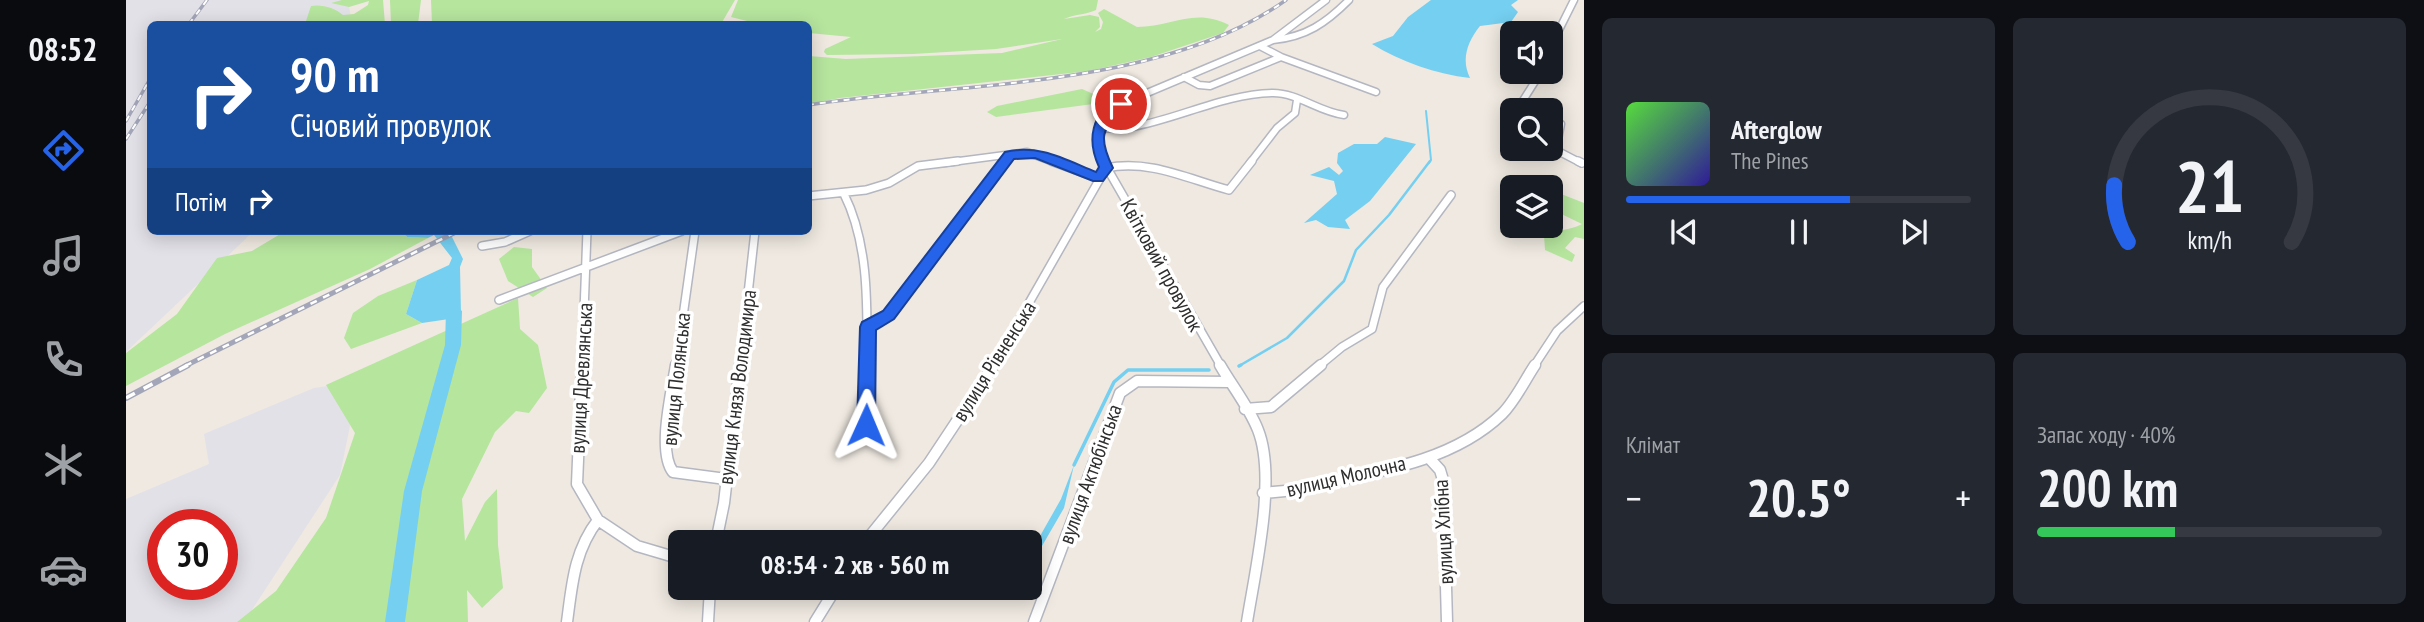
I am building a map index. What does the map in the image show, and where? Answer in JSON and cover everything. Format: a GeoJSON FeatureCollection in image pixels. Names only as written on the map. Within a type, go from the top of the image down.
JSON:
{"type":"FeatureCollection","features":[{"type":"Feature","properties":{"kind":"street"},"geometry":{"type":"LineString","coordinates":[[1099,129],[1109,113],[1121,104],[1273,40],[1326,0]]}},
{"type":"Feature","properties":{"kind":"street"},"geometry":{"type":"LineString","coordinates":[[1273,40],[1304,36],[1330,19],[1349,0]]}},
{"type":"Feature","properties":{"kind":"street"},"geometry":{"type":"LineString","coordinates":[[1563,22],[1574,0]]}},
{"type":"Feature","properties":{"kind":"street"},"geometry":{"type":"LineString","coordinates":[[1260,46],[1281,57],[1376,92]]}},
{"type":"Feature","properties":{"kind":"street"},"geometry":{"type":"LineString","coordinates":[[1184,78],[1202,86],[1212,86],[1255,64],[1281,57]]}},
{"type":"Feature","properties":{"kind":"street"},"geometry":{"type":"LineString","coordinates":[[1099,129],[1140,126],[1269,93],[1286,94],[1329,115],[1344,115]]}},
{"type":"Feature","properties":{"kind":"street"},"geometry":{"type":"LineString","coordinates":[[1106,168],[1121,163],[1145,166],[1232,189],[1277,128],[1295,113],[1297,100]]}},
{"type":"Feature","properties":{"kind":"street","name":"Квітковий провулок"},"geometry":{"type":"LineString","coordinates":[[1099,129],[1097,149],[1106,168],[1245,410]]}},
{"type":"Feature","properties":{"kind":"street"},"geometry":{"type":"LineString","coordinates":[[812,196],[844,194],[886,184],[908,169],[918,166],[1027,152],[1098,178]]}},
{"type":"Feature","properties":{"kind":"street"},"geometry":{"type":"LineString","coordinates":[[1563,154],[1583,165]]}},
{"type":"Feature","properties":{"kind":"street"},"geometry":{"type":"LineString","coordinates":[[868,327],[889,315],[1010,155]]}},
{"type":"Feature","properties":{"kind":"street","name":"вулиця Рівненська"},"geometry":{"type":"LineString","coordinates":[[875,530],[929,463],[991,370],[1106,168]]}},
{"type":"Feature","properties":{"kind":"street"},"geometry":{"type":"LineString","coordinates":[[844,194],[853,211],[858,237],[868,327],[866,425]]}},
{"type":"Feature","properties":{"kind":"street"},"geometry":{"type":"LineString","coordinates":[[1245,410],[1270,407],[1342,347],[1372,329],[1383,287],[1451,195]]}},
{"type":"Feature","properties":{"kind":"street"},"geometry":{"type":"LineString","coordinates":[[482,246],[505,242],[521,235]]}},
{"type":"Feature","properties":{"kind":"street","name":"вулиця Древлянська"},"geometry":{"type":"LineString","coordinates":[[587,235],[578,484],[598,520],[622,538],[652,554],[668,557]]}},
{"type":"Feature","properties":{"kind":"street"},"geometry":{"type":"LineString","coordinates":[[499,300],[671,235]]}},
{"type":"Feature","properties":{"kind":"street","name":"вулиця Полянська"},"geometry":{"type":"LineString","coordinates":[[694,235],[667,428],[667,464],[673,472],[726,479]]}},
{"type":"Feature","properties":{"kind":"street","name":"вулиця Князя Володимира"},"geometry":{"type":"LineString","coordinates":[[718,530],[755,235]]}},
{"type":"Feature","properties":{"kind":"street","name":"вулиця Хлібна"},"geometry":{"type":"LineString","coordinates":[[1447,622],[1443,480],[1440,470],[1429,458],[1471,437],[1503,413],[1557,331],[1584,306]]}},
{"type":"Feature","properties":{"kind":"street","name":"вулиця Актюбінська"},"geometry":{"type":"LineString","coordinates":[[1034,622],[1120,393],[1137,381],[1229,382]]}},
{"type":"Feature","properties":{"kind":"street","name":"вулиця Молочна"},"geometry":{"type":"LineString","coordinates":[[1245,410],[1262,443],[1263,493],[1247,622]]}},
{"type":"Feature","properties":{"kind":"street","name":"вулиця Молочна"},"geometry":{"type":"LineString","coordinates":[[1263,493],[1285,491],[1429,458]]}},
{"type":"Feature","properties":{"kind":"street"},"geometry":{"type":"LineString","coordinates":[[567,622],[575,562],[582,539],[598,520]]}},
{"type":"Feature","properties":{"kind":"street"},"geometry":{"type":"LineString","coordinates":[[708,622],[709,600]]}},
{"type":"Feature","properties":{"kind":"street"},"geometry":{"type":"LineString","coordinates":[[815,622],[829,600]]}},
{"type":"Feature","properties":{"kind":"shaded area"},"geometry":{"type":"Polygon","coordinates":[[[126,0],[348,0],[352,21],[147,21],[147,235],[250,235],[126,352],[126,0]]]}},
{"type":"Feature","properties":{"kind":"shaded area"},"geometry":{"type":"Polygon","coordinates":[[[328,386],[353,411],[340,475],[244,622],[126,622],[126,499],[209,464],[204,434],[314,388],[328,386]]]}},
{"type":"Feature","properties":{"kind":"green space"},"geometry":{"type":"Polygon","coordinates":[[[342,0],[383,0],[385,21],[306,21],[311,6],[328,7],[343,15],[354,14],[368,5],[369,1],[349,7],[331,3],[342,0]]]}},
{"type":"Feature","properties":{"kind":"green space"},"geometry":{"type":"Polygon","coordinates":[[[390,0],[421,0],[418,21],[391,21],[390,0]]]}},
{"type":"Feature","properties":{"kind":"green space"},"geometry":{"type":"Polygon","coordinates":[[[431,0],[735,0],[723,21],[432,21],[431,0]]]}},
{"type":"Feature","properties":{"kind":"green space"},"geometry":{"type":"Polygon","coordinates":[[[738,0],[1098,0],[1096,10],[1064,19],[1090,15],[1099,17],[1100,27],[1095,32],[1101,29],[1103,22],[1098,13],[1104,9],[1137,27],[1194,18],[1216,20],[1229,25],[1223,33],[1151,57],[1089,71],[840,98],[812,103],[812,56],[846,59],[1002,53],[1062,39],[996,49],[827,55],[825,49],[851,37],[812,33],[812,21],[747,21],[731,17],[738,0]]]}},
{"type":"Feature","properties":{"kind":"green space"},"geometry":{"type":"Polygon","coordinates":[[[1082,89],[1098,96],[1093,104],[996,117],[987,112],[997,106],[1082,89]]]}},
{"type":"Feature","properties":{"kind":"green space"},"geometry":{"type":"Polygon","coordinates":[[[1563,195],[1584,203],[1584,239],[1575,237],[1565,248],[1575,255],[1572,262],[1545,250],[1544,238],[1563,238],[1563,230],[1582,224],[1563,215],[1563,195]]]}},
{"type":"Feature","properties":{"kind":"green space"},"geometry":{"type":"Polygon","coordinates":[[[279,235],[406,235],[428,238],[370,269],[225,334],[126,386],[126,353],[177,314],[217,258],[252,251],[279,235]]]}},
{"type":"Feature","properties":{"kind":"green space"},"geometry":{"type":"Polygon","coordinates":[[[514,247],[532,249],[532,267],[547,288],[533,297],[508,281],[499,259],[514,247]]]}},
{"type":"Feature","properties":{"kind":"green space"},"geometry":{"type":"Polygon","coordinates":[[[417,280],[406,314],[422,323],[351,349],[344,338],[353,313],[378,296],[417,280]]]}},
{"type":"Feature","properties":{"kind":"green space"},"geometry":{"type":"Polygon","coordinates":[[[518,298],[520,329],[538,345],[547,388],[529,413],[516,411],[495,432],[462,499],[465,541],[485,502],[497,489],[498,545],[503,588],[482,608],[467,590],[468,622],[237,622],[276,591],[326,518],[355,433],[326,385],[518,298]]]}},
{"type":"Feature","properties":{"kind":"water"},"geometry":{"type":"Polygon","coordinates":[[[1431,0],[1518,0],[1511,5],[1518,12],[1512,21],[1480,26],[1475,32],[1466,58],[1470,78],[1419,66],[1372,44],[1393,36],[1408,17],[1431,0]]]}},
{"type":"Feature","properties":{"kind":"water"},"geometry":{"type":"Polygon","coordinates":[[[1385,137],[1416,144],[1370,201],[1345,220],[1350,229],[1328,227],[1316,220],[1304,223],[1337,194],[1334,181],[1310,175],[1329,167],[1339,175],[1343,171],[1337,163],[1338,153],[1354,144],[1377,144],[1385,137]]]}},
{"type":"Feature","properties":{"kind":"water"},"geometry":{"type":"Polygon","coordinates":[[[406,235],[434,235],[428,238],[406,235]]]}},
{"type":"Feature","properties":{"kind":"water"},"geometry":{"type":"Polygon","coordinates":[[[434,235],[451,235],[463,259],[460,267],[461,314],[457,328],[452,331],[449,319],[422,323],[406,314],[417,280],[449,265],[452,258],[434,235]]]}},
{"type":"Feature","properties":{"kind":"water"},"geometry":{"type":"Polygon","coordinates":[[[1074,465],[1064,508],[1042,546],[1042,533],[1061,499],[1074,465]]]}},
{"type":"Feature","properties":{"kind":"waterway"},"geometry":{"type":"LineString","coordinates":[[1426,111],[1431,160],[1429,163]]}},
{"type":"Feature","properties":{"kind":"waterway"},"geometry":{"type":"LineString","coordinates":[[1241,365],[1239,366],[1287,338],[1344,281],[1356,250],[1389,215],[1430,161]]}},
{"type":"Feature","properties":{"kind":"waterway"},"geometry":{"type":"LineString","coordinates":[[395,622],[413,491],[453,345],[454,311]]}},
{"type":"Feature","properties":{"kind":"waterway"},"geometry":{"type":"LineString","coordinates":[[1074,465],[1114,382],[1128,370],[1209,370]]}},
{"type":"Feature","properties":{"kind":"railway"},"geometry":{"type":"LineString","coordinates":[[191,21],[207,0]]}},
{"type":"Feature","properties":{"kind":"railway"},"geometry":{"type":"LineString","coordinates":[[812,105],[1056,78],[1119,67],[1179,51],[1235,29],[1286,0]]}},
{"type":"Feature","properties":{"kind":"railway"},"geometry":{"type":"LineString","coordinates":[[126,121],[147,84]]}},
{"type":"Feature","properties":{"kind":"railway"},"geometry":{"type":"LineString","coordinates":[[126,139],[147,107]]}},
{"type":"Feature","properties":{"kind":"railway"},"geometry":{"type":"LineString","coordinates":[[185,366],[450,235]]}},
{"type":"Feature","properties":{"kind":"railway"},"geometry":{"type":"LineString","coordinates":[[126,398],[188,365]]}},
{"type":"Feature","properties":{"kind":"route"},"geometry":{"type":"LineString","coordinates":[[866,425],[868,327],[889,315],[1010,155],[1027,152],[1038,154],[1098,178],[1106,168],[1097,149],[1099,129],[1109,113],[1121,104]]}}]}
